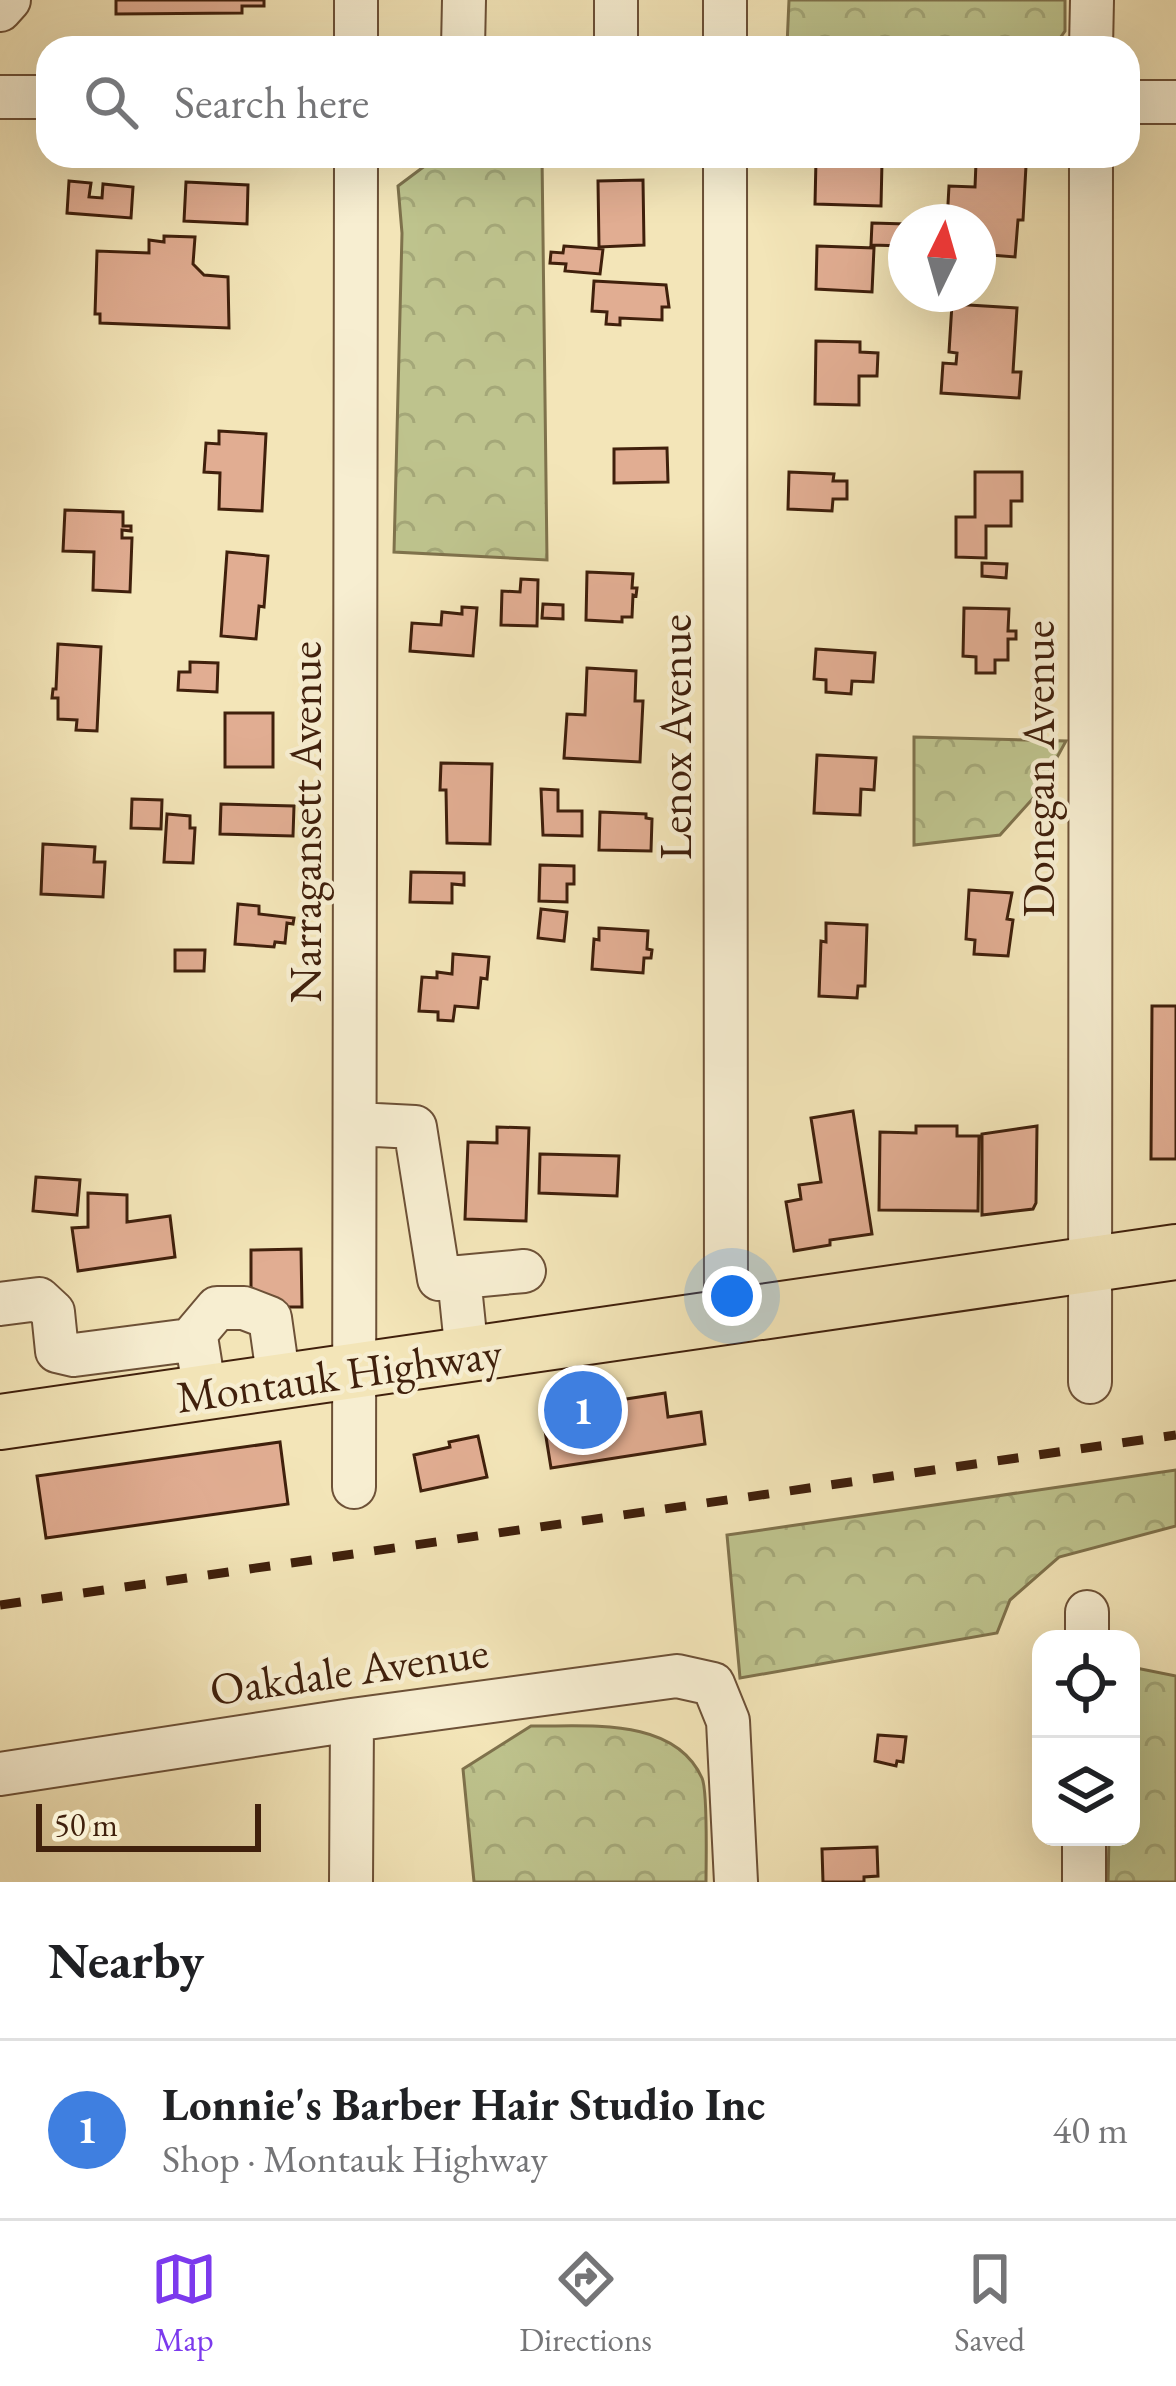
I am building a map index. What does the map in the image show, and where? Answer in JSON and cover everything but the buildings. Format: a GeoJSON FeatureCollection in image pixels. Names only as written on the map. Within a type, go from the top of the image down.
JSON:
{"type":"FeatureCollection","features":[{"type":"Feature","properties":{"kind":"main road","name":"Montauk Highway"},"geometry":{"type":"LineString","coordinates":[[0,1422],[1176,1252]]}},
{"type":"Feature","properties":{"kind":"street"},"geometry":{"type":"LineString","coordinates":[[0,10],[9,0]]}},
{"type":"Feature","properties":{"kind":"street"},"geometry":{"type":"LineString","coordinates":[[356,0],[356,36]]}},
{"type":"Feature","properties":{"kind":"street"},"geometry":{"type":"LineString","coordinates":[[464,0],[464,36]]}},
{"type":"Feature","properties":{"kind":"street"},"geometry":{"type":"LineString","coordinates":[[616,0],[616,36]]}},
{"type":"Feature","properties":{"kind":"street"},"geometry":{"type":"LineString","coordinates":[[725,0],[725,36]]}},
{"type":"Feature","properties":{"kind":"street"},"geometry":{"type":"LineString","coordinates":[[1091,36],[1092,0]]}},
{"type":"Feature","properties":{"kind":"street"},"geometry":{"type":"LineString","coordinates":[[0,97],[36,97]]}},
{"type":"Feature","properties":{"kind":"street"},"geometry":{"type":"LineString","coordinates":[[1140,102],[1176,102]]}},
{"type":"Feature","properties":{"kind":"street","name":"Narragansett Avenue"},"geometry":{"type":"LineString","coordinates":[[354,1487],[356,168]]}},
{"type":"Feature","properties":{"kind":"street","name":"Lenox Avenue"},"geometry":{"type":"LineString","coordinates":[[725,168],[726,1318]]}},
{"type":"Feature","properties":{"kind":"street","name":"Donegan Avenue"},"geometry":{"type":"LineString","coordinates":[[1090,168],[1090,1382]]}},
{"type":"Feature","properties":{"kind":"street"},"geometry":{"type":"LineString","coordinates":[[356,1124],[415,1127],[439,1279],[524,1271]]}},
{"type":"Feature","properties":{"kind":"street"},"geometry":{"type":"LineString","coordinates":[[459,1277],[467,1355]]}},
{"type":"Feature","properties":{"kind":"street"},"geometry":{"type":"LineString","coordinates":[[0,1304],[39,1299],[52,1312],[57,1351],[74,1355],[190,1340],[197,1343],[205,1393]]}},
{"type":"Feature","properties":{"kind":"street"},"geometry":{"type":"LineString","coordinates":[[190,1340],[217,1308],[244,1309],[270,1318],[279,1382]]}},
{"type":"Feature","properties":{"kind":"street"},"geometry":{"type":"LineString","coordinates":[[74,1355],[81,1411]]}},
{"type":"Feature","properties":{"kind":"street","name":"Oakdale Avenue"},"geometry":{"type":"LineString","coordinates":[[0,1774],[676,1676],[713,1684],[728,1721],[736,1882]]}},
{"type":"Feature","properties":{"kind":"street"},"geometry":{"type":"LineString","coordinates":[[351,1882],[352,1720]]}},
{"type":"Feature","properties":{"kind":"street"},"geometry":{"type":"LineString","coordinates":[[1084,1846],[1084,1882]]}},
{"type":"Feature","properties":{"kind":"green space"},"geometry":{"type":"Polygon","coordinates":[[[789,0],[1065,0],[1061,36],[787,36],[789,0]]]}},
{"type":"Feature","properties":{"kind":"green space"},"geometry":{"type":"Polygon","coordinates":[[[422,168],[542,168],[547,560],[394,552],[402,233],[398,186],[422,168]]]}},
{"type":"Feature","properties":{"kind":"green space"},"geometry":{"type":"Polygon","coordinates":[[[914,737],[1066,741],[1037,794],[1000,835],[914,845],[914,737]]]}},
{"type":"Feature","properties":{"kind":"green space"},"geometry":{"type":"Polygon","coordinates":[[[1176,1470],[1176,1526],[1059,1557],[1010,1600],[997,1633],[740,1678],[727,1535],[1176,1470]]]}},
{"type":"Feature","properties":{"kind":"green space"},"geometry":{"type":"Polygon","coordinates":[[[1140,1669],[1176,1676],[1176,1882],[1108,1882],[1109,1846],[1140,1846],[1140,1669]]]}},
{"type":"Feature","properties":{"kind":"green space"},"geometry":{"type":"Polygon","coordinates":[[[531,1726],[627,1729],[671,1744],[689,1758],[704,1785],[706,1882],[474,1882],[463,1769],[531,1726]]]}},
{"type":"Feature","properties":{"kind":"railway"},"geometry":{"type":"LineString","coordinates":[[0,1605],[1176,1435]]}},
{"type":"Feature","properties":{"kind":"place","name":"Lonnie's Barber Hair Studio Inc"},"geometry":{"type":"Point","coordinates":[583,1410]}}]}
